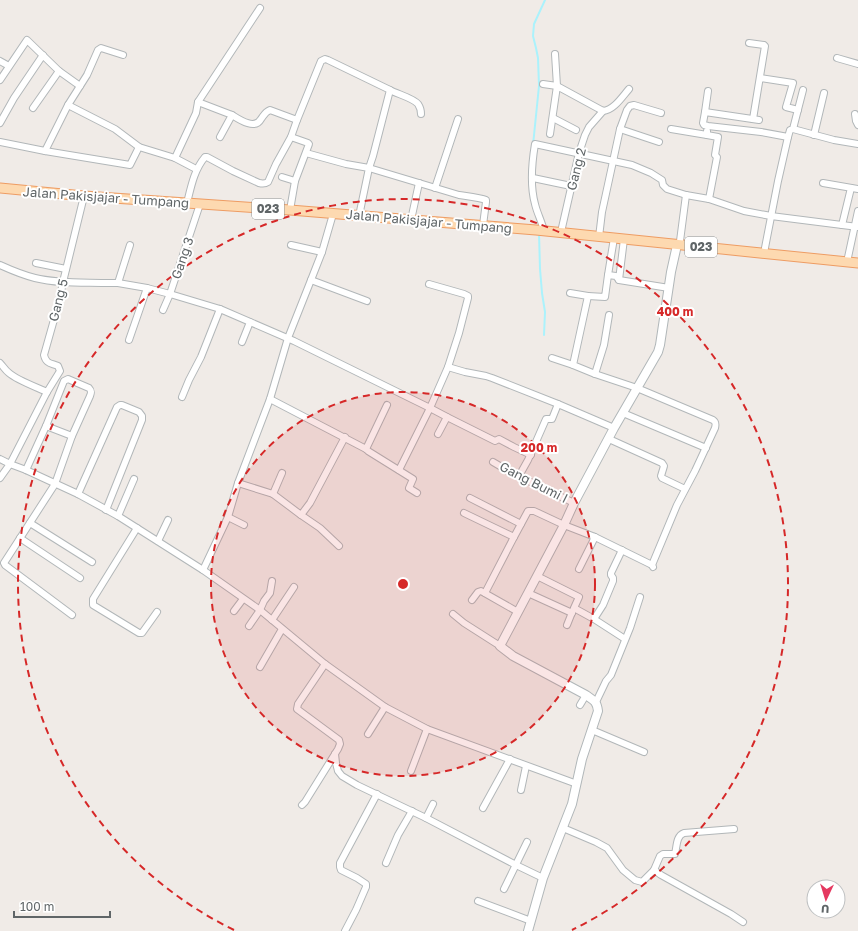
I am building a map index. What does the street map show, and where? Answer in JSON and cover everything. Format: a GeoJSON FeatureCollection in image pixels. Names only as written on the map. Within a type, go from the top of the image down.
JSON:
{"type":"FeatureCollection","features":[{"type":"Feature","properties":{"kind":"main road","name":"Jalan Pakisjajar - Tumpang"},"geometry":{"type":"LineString","coordinates":[[0,188],[84,196],[290,210],[561,232],[858,263]]}},
{"type":"Feature","properties":{"kind":"street"},"geometry":{"type":"LineString","coordinates":[[175,158],[196,113],[198,102],[260,8]]}},
{"type":"Feature","properties":{"kind":"street"},"geometry":{"type":"LineString","coordinates":[[0,80],[27,40],[59,71],[80,86]]}},
{"type":"Feature","properties":{"kind":"street"},"geometry":{"type":"LineString","coordinates":[[704,112],[756,119],[765,46],[749,43]]}},
{"type":"Feature","properties":{"kind":"street"},"geometry":{"type":"LineString","coordinates":[[44,151],[68,105],[87,75],[98,50],[101,48],[123,55]]}},
{"type":"Feature","properties":{"kind":"street"},"geometry":{"type":"LineString","coordinates":[[550,134],[557,86],[555,54]]}},
{"type":"Feature","properties":{"kind":"street"},"geometry":{"type":"LineString","coordinates":[[0,123],[14,98],[43,56]]}},
{"type":"Feature","properties":{"kind":"street"},"geometry":{"type":"LineString","coordinates":[[837,58],[858,64]]}},
{"type":"Feature","properties":{"kind":"street"},"geometry":{"type":"LineString","coordinates":[[187,203],[196,169],[203,158],[207,157],[232,171],[260,183],[266,184],[268,182],[291,137],[321,61],[325,59],[414,101],[418,105],[421,114]]}},
{"type":"Feature","properties":{"kind":"street"},"geometry":{"type":"LineString","coordinates":[[0,61],[9,66]]}},
{"type":"Feature","properties":{"kind":"street"},"geometry":{"type":"LineString","coordinates":[[33,108],[59,71]]}},
{"type":"Feature","properties":{"kind":"street"},"geometry":{"type":"LineString","coordinates":[[760,78],[793,83],[786,107],[798,110]]}},
{"type":"Feature","properties":{"kind":"street"},"geometry":{"type":"LineString","coordinates":[[543,84],[557,86],[603,112]]}},
{"type":"Feature","properties":{"kind":"street","name":"Gang 2"},"geometry":{"type":"LineString","coordinates":[[561,232],[579,153],[587,130],[603,112],[609,110],[616,104],[629,89]]}},
{"type":"Feature","properties":{"kind":"street"},"geometry":{"type":"LineString","coordinates":[[359,216],[369,168],[390,90]]}},
{"type":"Feature","properties":{"kind":"street"},"geometry":{"type":"LineString","coordinates":[[708,90],[704,112],[704,125],[788,137]]}},
{"type":"Feature","properties":{"kind":"street"},"geometry":{"type":"LineString","coordinates":[[764,253],[788,137],[790,130],[793,129],[803,90]]}},
{"type":"Feature","properties":{"kind":"street"},"geometry":{"type":"LineString","coordinates":[[814,134],[824,93]]}},
{"type":"Feature","properties":{"kind":"street"},"geometry":{"type":"LineString","coordinates":[[198,102],[250,124],[255,124],[260,121],[264,113],[270,110],[297,120]]}},
{"type":"Feature","properties":{"kind":"street"},"geometry":{"type":"LineString","coordinates":[[68,105],[115,129],[139,147],[175,158],[196,169]]}},
{"type":"Feature","properties":{"kind":"street"},"geometry":{"type":"LineString","coordinates":[[599,237],[602,212],[620,129],[627,110],[630,106],[634,105],[661,113]]}},
{"type":"Feature","properties":{"kind":"street"},"geometry":{"type":"LineString","coordinates":[[855,114],[858,125]]}},
{"type":"Feature","properties":{"kind":"street"},"geometry":{"type":"LineString","coordinates":[[220,137],[232,116]]}},
{"type":"Feature","properties":{"kind":"street"},"geometry":{"type":"LineString","coordinates":[[553,118],[576,130]]}},
{"type":"Feature","properties":{"kind":"street"},"geometry":{"type":"LineString","coordinates":[[435,188],[458,119]]}},
{"type":"Feature","properties":{"kind":"street"},"geometry":{"type":"LineString","coordinates":[[707,135],[708,126]]}},
{"type":"Feature","properties":{"kind":"street"},"geometry":{"type":"LineString","coordinates":[[620,129],[659,142]]}},
{"type":"Feature","properties":{"kind":"street"},"geometry":{"type":"LineString","coordinates":[[671,129],[718,137],[715,155],[717,157],[709,199]]}},
{"type":"Feature","properties":{"kind":"street"},"geometry":{"type":"LineString","coordinates":[[793,129],[834,140],[858,144]]}},
{"type":"Feature","properties":{"kind":"street"},"geometry":{"type":"LineString","coordinates":[[290,210],[295,181],[309,146],[308,143],[291,137]]}},
{"type":"Feature","properties":{"kind":"street"},"geometry":{"type":"LineString","coordinates":[[0,142],[130,165],[139,147]]}},
{"type":"Feature","properties":{"kind":"street"},"geometry":{"type":"LineString","coordinates":[[541,231],[534,204],[533,178],[535,144],[632,165],[651,173],[662,180],[667,189],[686,195],[709,199],[744,211],[856,227]]}},
{"type":"Feature","properties":{"kind":"street"},"geometry":{"type":"LineString","coordinates":[[306,153],[340,163],[369,168],[459,195],[485,199],[486,202],[483,226]]}},
{"type":"Feature","properties":{"kind":"street"},"geometry":{"type":"LineString","coordinates":[[282,177],[295,181]]}},
{"type":"Feature","properties":{"kind":"street"},"geometry":{"type":"LineString","coordinates":[[533,178],[571,186]]}},
{"type":"Feature","properties":{"kind":"street"},"geometry":{"type":"LineString","coordinates":[[411,220],[419,183]]}},
{"type":"Feature","properties":{"kind":"street"},"geometry":{"type":"LineString","coordinates":[[822,183],[858,189]]}},
{"type":"Feature","properties":{"kind":"street"},"geometry":{"type":"LineString","coordinates":[[842,224],[851,188]]}},
{"type":"Feature","properties":{"kind":"street"},"geometry":{"type":"LineString","coordinates":[[500,646],[622,413],[658,352],[671,272],[677,245],[680,241],[686,195]]}},
{"type":"Feature","properties":{"kind":"street","name":"Gang 5"},"geometry":{"type":"LineString","coordinates":[[47,392],[60,371],[58,366],[45,360],[44,355],[59,302],[84,196]]}},
{"type":"Feature","properties":{"kind":"street","name":"Gang 3"},"geometry":{"type":"LineString","coordinates":[[163,310],[170,294],[200,204]]}},
{"type":"Feature","properties":{"kind":"street"},"geometry":{"type":"LineString","coordinates":[[847,262],[856,227],[858,212]]}},
{"type":"Feature","properties":{"kind":"street"},"geometry":{"type":"LineString","coordinates":[[203,570],[228,517],[238,483],[270,399],[288,338],[322,252],[333,214]]}},
{"type":"Feature","properties":{"kind":"street"},"geometry":{"type":"LineString","coordinates":[[570,293],[605,297],[614,238]]}},
{"type":"Feature","properties":{"kind":"street"},"geometry":{"type":"LineString","coordinates":[[619,280],[624,239]]}},
{"type":"Feature","properties":{"kind":"street"},"geometry":{"type":"LineString","coordinates":[[118,283],[130,245]]}},
{"type":"Feature","properties":{"kind":"street"},"geometry":{"type":"LineString","coordinates":[[291,245],[322,252]]}},
{"type":"Feature","properties":{"kind":"street"},"geometry":{"type":"LineString","coordinates":[[36,263],[66,269]]}},
{"type":"Feature","properties":{"kind":"street"},"geometry":{"type":"LineString","coordinates":[[0,265],[35,278],[63,282],[118,283],[147,288],[220,309],[288,338],[495,441],[499,439],[530,454]]}},
{"type":"Feature","properties":{"kind":"street"},"geometry":{"type":"LineString","coordinates":[[608,275],[616,276],[619,280],[669,288]]}},
{"type":"Feature","properties":{"kind":"street"},"geometry":{"type":"LineString","coordinates":[[311,280],[367,301]]}},
{"type":"Feature","properties":{"kind":"street"},"geometry":{"type":"LineString","coordinates":[[399,470],[430,408],[448,367],[468,298],[468,296],[464,294],[430,284]]}},
{"type":"Feature","properties":{"kind":"street"},"geometry":{"type":"LineString","coordinates":[[129,340],[147,288]]}},
{"type":"Feature","properties":{"kind":"street"},"geometry":{"type":"LineString","coordinates":[[573,365],[588,296]]}},
{"type":"Feature","properties":{"kind":"street"},"geometry":{"type":"LineString","coordinates":[[182,397],[201,357],[220,309]]}},
{"type":"Feature","properties":{"kind":"street"},"geometry":{"type":"LineString","coordinates":[[595,374],[604,345],[609,315]]}},
{"type":"Feature","properties":{"kind":"street"},"geometry":{"type":"LineString","coordinates":[[242,342],[250,322]]}},
{"type":"Feature","properties":{"kind":"street"},"geometry":{"type":"LineString","coordinates":[[485,593],[527,512],[530,510],[622,550],[652,566],[677,505],[715,428],[715,421],[637,388],[552,358]]}},
{"type":"Feature","properties":{"kind":"street"},"geometry":{"type":"LineString","coordinates":[[0,478],[10,464],[47,392],[13,376],[1,365]]}},
{"type":"Feature","properties":{"kind":"street"},"geometry":{"type":"LineString","coordinates":[[448,367],[492,378],[614,428]]}},
{"type":"Feature","properties":{"kind":"street"},"geometry":{"type":"LineString","coordinates":[[26,470],[65,379],[89,388],[91,392],[72,436],[55,484],[4,563],[72,615]]}},
{"type":"Feature","properties":{"kind":"street"},"geometry":{"type":"LineString","coordinates":[[270,399],[345,437],[399,470],[413,479],[409,488],[417,493]]}},
{"type":"Feature","properties":{"kind":"street"},"geometry":{"type":"LineString","coordinates":[[519,476],[546,419],[552,419],[558,404]]}},
{"type":"Feature","properties":{"kind":"street"},"geometry":{"type":"LineString","coordinates":[[78,494],[117,407],[122,405],[139,412],[142,416],[142,420],[106,510]]}},
{"type":"Feature","properties":{"kind":"street"},"geometry":{"type":"LineString","coordinates":[[366,449],[386,405]]}},
{"type":"Feature","properties":{"kind":"street"},"geometry":{"type":"LineString","coordinates":[[622,413],[706,448]]}},
{"type":"Feature","properties":{"kind":"street"},"geometry":{"type":"LineString","coordinates":[[438,434],[447,417]]}},
{"type":"Feature","properties":{"kind":"street"},"geometry":{"type":"LineString","coordinates":[[46,426],[72,436]]}},
{"type":"Feature","properties":{"kind":"street"},"geometry":{"type":"LineString","coordinates":[[301,515],[310,503],[345,437]]}},
{"type":"Feature","properties":{"kind":"street"},"geometry":{"type":"LineString","coordinates":[[609,439],[662,463],[664,466],[661,476],[662,478],[685,488]]}},
{"type":"Feature","properties":{"kind":"street"},"geometry":{"type":"LineString","coordinates":[[0,459],[78,494],[118,516],[158,541],[260,610],[325,664],[385,707],[427,729],[575,784]]}},
{"type":"Feature","properties":{"kind":"street","name":"Gang Bumi I"},"geometry":{"type":"LineString","coordinates":[[493,462],[510,472],[574,503]]}},
{"type":"Feature","properties":{"kind":"street"},"geometry":{"type":"LineString","coordinates":[[272,494],[282,473]]}},
{"type":"Feature","properties":{"kind":"street"},"geometry":{"type":"LineString","coordinates":[[118,516],[134,479]]}},
{"type":"Feature","properties":{"kind":"street"},"geometry":{"type":"LineString","coordinates":[[238,483],[272,494],[320,528],[339,546]]}},
{"type":"Feature","properties":{"kind":"street"},"geometry":{"type":"LineString","coordinates":[[470,498],[521,524]]}},
{"type":"Feature","properties":{"kind":"street"},"geometry":{"type":"LineString","coordinates":[[464,513],[514,537]]}},
{"type":"Feature","properties":{"kind":"street"},"geometry":{"type":"LineString","coordinates":[[228,517],[244,525]]}},
{"type":"Feature","properties":{"kind":"street"},"geometry":{"type":"LineString","coordinates":[[158,541],[168,520]]}},
{"type":"Feature","properties":{"kind":"street"},"geometry":{"type":"LineString","coordinates":[[30,523],[92,562]]}},
{"type":"Feature","properties":{"kind":"street"},"geometry":{"type":"LineString","coordinates":[[137,528],[93,600],[93,605],[139,633],[142,633],[145,630],[157,612]]}},
{"type":"Feature","properties":{"kind":"street"},"geometry":{"type":"LineString","coordinates":[[20,538],[80,578]]}},
{"type":"Feature","properties":{"kind":"street"},"geometry":{"type":"LineString","coordinates":[[579,569],[595,538]]}},
{"type":"Feature","properties":{"kind":"street"},"geometry":{"type":"LineString","coordinates":[[594,619],[603,605],[614,580],[611,573],[622,550]]}},
{"type":"Feature","properties":{"kind":"street"},"geometry":{"type":"LineString","coordinates":[[537,576],[579,597],[567,625]]}},
{"type":"Feature","properties":{"kind":"street"},"geometry":{"type":"LineString","coordinates":[[249,626],[271,591],[272,581]]}},
{"type":"Feature","properties":{"kind":"street"},"geometry":{"type":"LineString","coordinates":[[272,620],[294,587]]}},
{"type":"Feature","properties":{"kind":"street"},"geometry":{"type":"LineString","coordinates":[[472,600],[478,592],[481,591],[518,612]]}},
{"type":"Feature","properties":{"kind":"street"},"geometry":{"type":"LineString","coordinates":[[528,593],[594,619],[625,640]]}},
{"type":"Feature","properties":{"kind":"street"},"geometry":{"type":"LineString","coordinates":[[528,931],[543,878],[572,804],[575,784],[598,711],[596,702],[611,674],[640,597]]}},
{"type":"Feature","properties":{"kind":"street"},"geometry":{"type":"LineString","coordinates":[[234,611],[243,599]]}},
{"type":"Feature","properties":{"kind":"street"},"geometry":{"type":"LineString","coordinates":[[453,614],[513,656],[586,695],[596,702]]}},
{"type":"Feature","properties":{"kind":"street"},"geometry":{"type":"LineString","coordinates":[[260,667],[282,629]]}},
{"type":"Feature","properties":{"kind":"street"},"geometry":{"type":"LineString","coordinates":[[302,805],[340,744],[339,740],[297,709],[298,704],[325,664]]}},
{"type":"Feature","properties":{"kind":"street"},"geometry":{"type":"LineString","coordinates":[[580,705],[586,695]]}},
{"type":"Feature","properties":{"kind":"street"},"geometry":{"type":"LineString","coordinates":[[368,734],[385,707]]}},
{"type":"Feature","properties":{"kind":"street"},"geometry":{"type":"LineString","coordinates":[[411,771],[427,729]]}},
{"type":"Feature","properties":{"kind":"street"},"geometry":{"type":"LineString","coordinates":[[592,730],[644,752]]}},
{"type":"Feature","properties":{"kind":"street"},"geometry":{"type":"LineString","coordinates":[[335,754],[338,771],[342,776],[357,785],[412,811],[543,878]]}},
{"type":"Feature","properties":{"kind":"street"},"geometry":{"type":"LineString","coordinates":[[483,808],[510,759]]}},
{"type":"Feature","properties":{"kind":"street"},"geometry":{"type":"LineString","coordinates":[[521,790],[526,766]]}},
{"type":"Feature","properties":{"kind":"street"},"geometry":{"type":"LineString","coordinates":[[345,931],[356,910],[366,884],[341,870],[340,864],[377,794]]}},
{"type":"Feature","properties":{"kind":"street"},"geometry":{"type":"LineString","coordinates":[[426,818],[433,804]]}},
{"type":"Feature","properties":{"kind":"street"},"geometry":{"type":"LineString","coordinates":[[386,863],[392,846],[412,811]]}},
{"type":"Feature","properties":{"kind":"street"},"geometry":{"type":"LineString","coordinates":[[562,828],[607,848],[623,870],[639,882],[644,881],[654,870],[660,856],[663,854],[675,854],[678,838],[681,834],[734,829]]}},
{"type":"Feature","properties":{"kind":"street"},"geometry":{"type":"LineString","coordinates":[[504,889],[527,842]]}},
{"type":"Feature","properties":{"kind":"street"},"geometry":{"type":"LineString","coordinates":[[654,870],[743,922]]}},
{"type":"Feature","properties":{"kind":"street"},"geometry":{"type":"LineString","coordinates":[[478,901],[531,921]]}},
{"type":"Feature","properties":{"kind":"waterway"},"geometry":{"type":"LineString","coordinates":[[533,145],[539,86],[538,58],[533,36],[534,24],[545,0]]}},
{"type":"Feature","properties":{"kind":"waterway"},"geometry":{"type":"LineString","coordinates":[[539,233],[540,269],[545,312],[544,335]]}}]}
